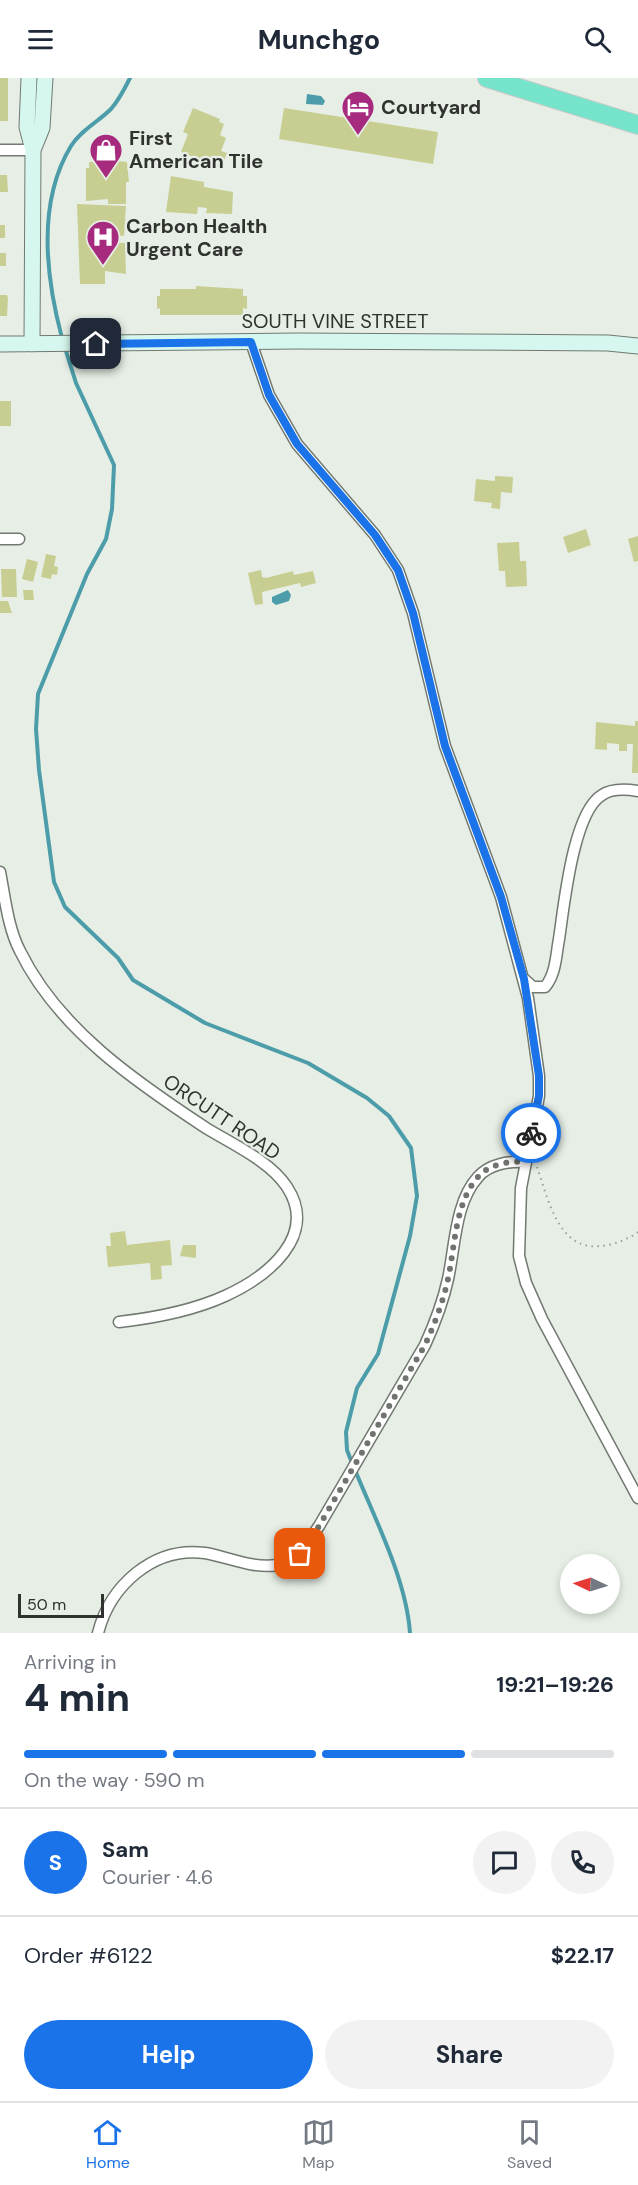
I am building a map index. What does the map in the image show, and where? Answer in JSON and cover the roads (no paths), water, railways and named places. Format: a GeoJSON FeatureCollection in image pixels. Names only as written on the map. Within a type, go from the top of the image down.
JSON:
{"type":"FeatureCollection","features":[{"type":"Feature","properties":{"kind":"highway"},"geometry":{"type":"LineString","coordinates":[[487,78],[638,125]]}},
{"type":"Feature","properties":{"kind":"street"},"geometry":{"type":"LineString","coordinates":[[29,78],[27,127],[33,150],[32,344]]}},
{"type":"Feature","properties":{"kind":"street"},"geometry":{"type":"LineString","coordinates":[[33,150],[42,128],[45,78]]}},
{"type":"Feature","properties":{"kind":"street"},"geometry":{"type":"LineString","coordinates":[[0,150],[33,150]]}},
{"type":"Feature","properties":{"kind":"street"},"geometry":{"type":"LineString","coordinates":[[251,342],[269,395],[297,444],[375,535],[398,570],[413,613],[445,746],[501,897],[524,979],[539,1076],[539,1096],[521,1188],[519,1256],[526,1282],[542,1319],[638,1498]]}},
{"type":"Feature","properties":{"kind":"street","name":"SOUTH VINE STREET"},"geometry":{"type":"LineString","coordinates":[[0,344],[608,343],[638,346]]}},
{"type":"Feature","properties":{"kind":"street"},"geometry":{"type":"LineString","coordinates":[[0,539],[19,539]]}},
{"type":"Feature","properties":{"kind":"street"},"geometry":{"type":"LineString","coordinates":[[524,979],[533,987],[545,987],[554,972],[570,872],[584,819],[590,807],[600,796],[609,791],[638,791]]}},
{"type":"Feature","properties":{"kind":"street","name":"ORCUTT ROAD"},"geometry":{"type":"LineString","coordinates":[[0,872],[19,950],[58,1009],[136,1081],[280,1178],[296,1204],[297,1228],[292,1243],[264,1271],[246,1284],[202,1304],[148,1319],[119,1322]]}},
{"type":"Feature","properties":{"kind":"street"},"geometry":{"type":"LineString","coordinates":[[98,1633],[103,1614],[118,1589],[138,1571],[158,1559],[203,1553],[256,1565],[278,1565],[300,1554],[425,1345],[438,1315],[460,1216],[469,1190],[478,1176],[488,1168],[509,1161],[525,1162]]}},
{"type":"Feature","properties":{"kind":"water"},"geometry":{"type":"Polygon","coordinates":[[[307,94],[321,96],[325,101],[323,105],[306,104],[307,94]]]}},
{"type":"Feature","properties":{"kind":"water"},"geometry":{"type":"Polygon","coordinates":[[[288,590],[291,595],[289,601],[276,605],[272,602],[272,597],[288,590]]]}},
{"type":"Feature","properties":{"kind":"waterway"},"geometry":{"type":"LineString","coordinates":[[62,338],[56,315],[49,266],[49,216],[53,191],[60,168],[71,146],[80,135],[111,109],[130,78]]}},
{"type":"Feature","properties":{"kind":"waterway"},"geometry":{"type":"LineString","coordinates":[[65,348],[76,383],[114,465],[112,509],[106,539],[87,574],[38,694],[36,729],[39,770],[54,882],[65,907],[118,958],[133,980],[205,1023],[308,1063],[367,1098],[389,1116],[411,1148],[417,1196],[410,1236],[378,1354],[357,1388],[346,1432],[347,1450],[394,1564],[407,1610],[410,1633]]}},
{"type":"Feature","properties":{"kind":"place","name":"Courtyard"},"geometry":{"type":"Point","coordinates":[358,136]}},
{"type":"Feature","properties":{"kind":"place","name":"First American Tile"},"geometry":{"type":"Point","coordinates":[106,179]}},
{"type":"Feature","properties":{"kind":"place","name":"Carbon Health Urgent Care"},"geometry":{"type":"Point","coordinates":[103,266]}}]}
